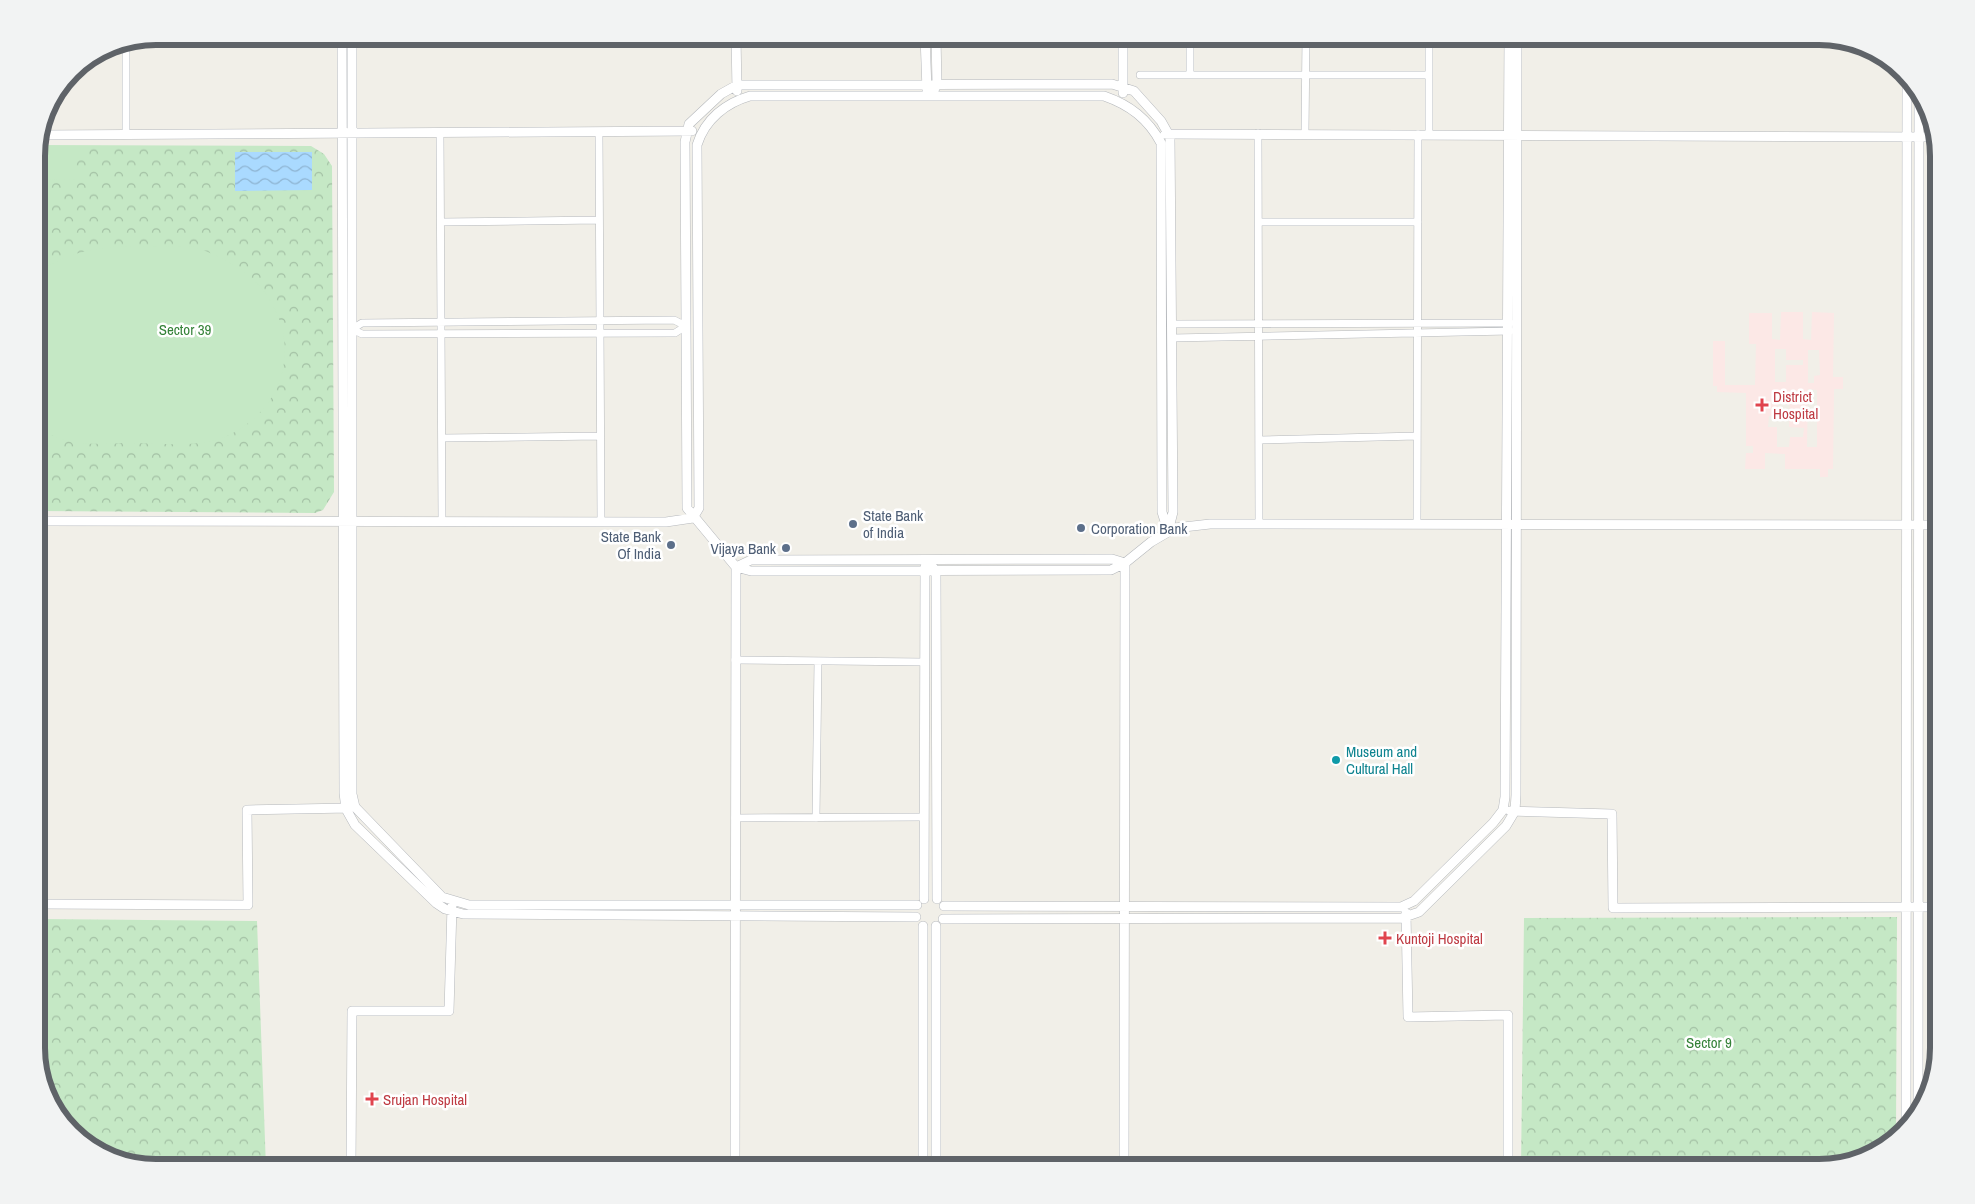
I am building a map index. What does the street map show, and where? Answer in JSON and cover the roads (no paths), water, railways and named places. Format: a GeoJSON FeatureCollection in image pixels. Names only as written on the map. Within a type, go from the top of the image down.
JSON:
{"type":"FeatureCollection","features":[{"type":"Feature","properties":{"kind":"street"},"geometry":{"type":"LineString","coordinates":[[342,45],[348,521]]}},
{"type":"Feature","properties":{"kind":"street"},"geometry":{"type":"LineString","coordinates":[[352,45],[352,329],[344,784],[355,825],[436,903],[451,911],[463,914],[916,917]]}},
{"type":"Feature","properties":{"kind":"street"},"geometry":{"type":"LineString","coordinates":[[736,45],[737,100]]}},
{"type":"Feature","properties":{"kind":"street"},"geometry":{"type":"LineString","coordinates":[[925,45],[925,85],[930,98]]}},
{"type":"Feature","properties":{"kind":"street"},"geometry":{"type":"LineString","coordinates":[[930,98],[936,85],[936,45]]}},
{"type":"Feature","properties":{"kind":"street"},"geometry":{"type":"LineString","coordinates":[[1123,45],[1123,103]]}},
{"type":"Feature","properties":{"kind":"street"},"geometry":{"type":"LineString","coordinates":[[1190,45],[1190,75]]}},
{"type":"Feature","properties":{"kind":"street"},"geometry":{"type":"LineString","coordinates":[[1305,133],[1306,45]]}},
{"type":"Feature","properties":{"kind":"street"},"geometry":{"type":"LineString","coordinates":[[1429,134],[1430,45]]}},
{"type":"Feature","properties":{"kind":"street"},"geometry":{"type":"LineString","coordinates":[[923,926],[936,926],[943,920],[1124,917],[1406,917],[1419,912],[1506,826],[1516,811],[1517,328],[1508,45]]}},
{"type":"Feature","properties":{"kind":"street"},"geometry":{"type":"LineString","coordinates":[[45,904],[248,905],[247,810],[350,808],[442,897],[469,905],[735,905],[921,902],[1124,907],[1401,907],[1414,901],[1493,823],[1503,810],[1505,797],[1508,322],[1512,134],[1517,45]]}},
{"type":"Feature","properties":{"kind":"street"},"geometry":{"type":"LineString","coordinates":[[126,50],[126,135]]}},
{"type":"Feature","properties":{"kind":"street"},"geometry":{"type":"LineString","coordinates":[[1140,75],[1429,75]]}},
{"type":"Feature","properties":{"kind":"street"},"geometry":{"type":"LineString","coordinates":[[1168,532],[1173,512],[1171,165],[1168,132],[1162,121],[1134,91],[1112,84],[737,86],[721,94],[690,124],[686,142],[687,508],[736,566],[751,571],[1111,570],[1125,563],[1151,542],[1175,528],[1210,524],[1930,525]]}},
{"type":"Feature","properties":{"kind":"street"},"geometry":{"type":"LineString","coordinates":[[1906,1116],[1907,89]]}},
{"type":"Feature","properties":{"kind":"street"},"geometry":{"type":"LineString","coordinates":[[694,518],[698,508],[697,145],[701,133],[713,118],[737,100],[750,96],[930,98],[1104,96],[1123,103],[1153,128],[1161,143],[1162,512],[1168,532]]}},
{"type":"Feature","properties":{"kind":"street"},"geometry":{"type":"LineString","coordinates":[[1919,108],[1918,907],[1922,1090]]}},
{"type":"Feature","properties":{"kind":"street"},"geometry":{"type":"LineString","coordinates":[[48,135],[688,131],[701,133]]}},
{"type":"Feature","properties":{"kind":"street"},"geometry":{"type":"LineString","coordinates":[[599,132],[601,522]]}},
{"type":"Feature","properties":{"kind":"street"},"geometry":{"type":"LineString","coordinates":[[1157,136],[1168,132],[1928,136]]}},
{"type":"Feature","properties":{"kind":"street"},"geometry":{"type":"LineString","coordinates":[[440,133],[442,521]]}},
{"type":"Feature","properties":{"kind":"street"},"geometry":{"type":"LineString","coordinates":[[1258,133],[1259,524]]}},
{"type":"Feature","properties":{"kind":"street"},"geometry":{"type":"LineString","coordinates":[[1416,524],[1418,134]]}},
{"type":"Feature","properties":{"kind":"street"},"geometry":{"type":"LineString","coordinates":[[441,222],[599,220]]}},
{"type":"Feature","properties":{"kind":"street"},"geometry":{"type":"LineString","coordinates":[[1258,222],[1418,222]]}},
{"type":"Feature","properties":{"kind":"street"},"geometry":{"type":"LineString","coordinates":[[352,329],[362,323],[441,322],[674,320],[686,326]]}},
{"type":"Feature","properties":{"kind":"street"},"geometry":{"type":"LineString","coordinates":[[1172,324],[1508,322],[1517,328]]}},
{"type":"Feature","properties":{"kind":"street"},"geometry":{"type":"LineString","coordinates":[[352,329],[362,334],[600,333],[675,332],[686,326]]}},
{"type":"Feature","properties":{"kind":"street"},"geometry":{"type":"LineString","coordinates":[[1172,338],[1508,332],[1517,328]]}},
{"type":"Feature","properties":{"kind":"street"},"geometry":{"type":"LineString","coordinates":[[442,438],[600,436]]}},
{"type":"Feature","properties":{"kind":"street"},"geometry":{"type":"LineString","coordinates":[[1259,440],[1417,436]]}},
{"type":"Feature","properties":{"kind":"street"},"geometry":{"type":"LineString","coordinates":[[45,521],[666,522],[694,518]]}},
{"type":"Feature","properties":{"kind":"street"},"geometry":{"type":"LineString","coordinates":[[916,917],[921,902],[924,818],[924,570],[928,559]]}},
{"type":"Feature","properties":{"kind":"street"},"geometry":{"type":"LineString","coordinates":[[928,559],[936,571],[940,903],[943,920]]}},
{"type":"Feature","properties":{"kind":"street"},"geometry":{"type":"LineString","coordinates":[[736,566],[751,560],[1112,559],[1125,563]]}},
{"type":"Feature","properties":{"kind":"street"},"geometry":{"type":"LineString","coordinates":[[1124,1159],[1125,563]]}},
{"type":"Feature","properties":{"kind":"street"},"geometry":{"type":"LineString","coordinates":[[735,1159],[736,566]]}},
{"type":"Feature","properties":{"kind":"street"},"geometry":{"type":"LineString","coordinates":[[736,660],[924,662]]}},
{"type":"Feature","properties":{"kind":"street"},"geometry":{"type":"LineString","coordinates":[[816,818],[818,661]]}},
{"type":"Feature","properties":{"kind":"street"},"geometry":{"type":"LineString","coordinates":[[1503,810],[1612,814],[1613,908],[1930,907]]}},
{"type":"Feature","properties":{"kind":"street"},"geometry":{"type":"LineString","coordinates":[[735,818],[924,818]]}},
{"type":"Feature","properties":{"kind":"street"},"geometry":{"type":"LineString","coordinates":[[351,1159],[352,1011],[449,1011],[452,901]]}},
{"type":"Feature","properties":{"kind":"street"},"geometry":{"type":"LineString","coordinates":[[1406,905],[1408,1017],[1508,1015],[1508,1159]]}},
{"type":"Feature","properties":{"kind":"street"},"geometry":{"type":"LineString","coordinates":[[916,917],[923,926],[923,1159]]}},
{"type":"Feature","properties":{"kind":"street"},"geometry":{"type":"LineString","coordinates":[[936,926],[936,1159]]}},
{"type":"Feature","properties":{"kind":"water"},"geometry":{"type":"Polygon","coordinates":[[[235,152],[312,152],[312,190],[235,191],[235,152]]]}},
{"type":"Feature","properties":{"kind":"place","name":"District Hospital"},"geometry":{"type":"Point","coordinates":[1762,405]}},
{"type":"Feature","properties":{"kind":"place","name":"State Bank of India"},"geometry":{"type":"Point","coordinates":[853,524]}},
{"type":"Feature","properties":{"kind":"place","name":"Corporation Bank"},"geometry":{"type":"Point","coordinates":[1081,528]}},
{"type":"Feature","properties":{"kind":"place","name":"State Bank Of India"},"geometry":{"type":"Point","coordinates":[671,545]}},
{"type":"Feature","properties":{"kind":"place","name":"Vijaya Bank"},"geometry":{"type":"Point","coordinates":[786,548]}},
{"type":"Feature","properties":{"kind":"place","name":"Museum and Cultural Hall"},"geometry":{"type":"Point","coordinates":[1336,760]}},
{"type":"Feature","properties":{"kind":"place","name":"Kuntoji Hospital"},"geometry":{"type":"Point","coordinates":[1385,938]}},
{"type":"Feature","properties":{"kind":"place","name":"Srujan Hospital"},"geometry":{"type":"Point","coordinates":[372,1099]}},
{"type":"Feature","properties":{"kind":"park label","name":"Sector 39"},"geometry":{"type":"Point","coordinates":[185,329]}},
{"type":"Feature","properties":{"kind":"park label","name":"Sector 9"},"geometry":{"type":"Point","coordinates":[1709,1042]}}]}
